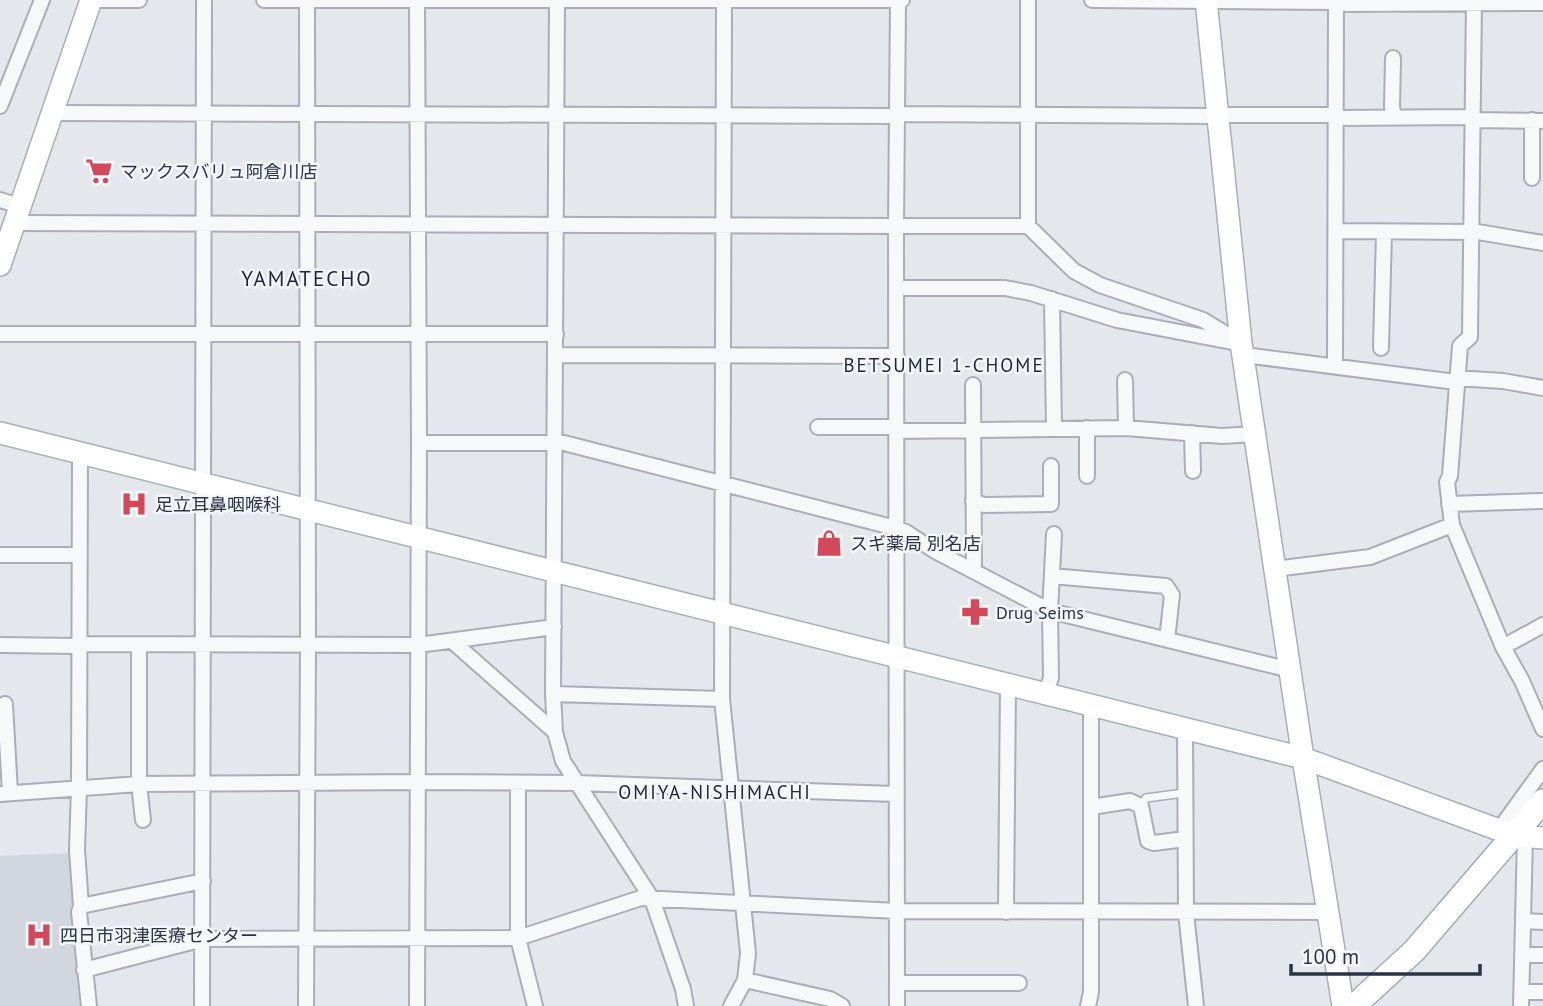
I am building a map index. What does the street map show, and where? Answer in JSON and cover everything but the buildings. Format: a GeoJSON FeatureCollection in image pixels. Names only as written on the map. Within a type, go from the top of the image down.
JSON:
{"type":"FeatureCollection","features":[{"type":"Feature","properties":{"kind":"main road"},"geometry":{"type":"LineString","coordinates":[[1354,1006],[1414,951],[1527,837],[1543,801]]}},
{"type":"Feature","properties":{"kind":"street"},"geometry":{"type":"LineString","coordinates":[[0,106],[41,0]]}},
{"type":"Feature","properties":{"kind":"street"},"geometry":{"type":"LineString","coordinates":[[0,265],[12,210],[53,113],[91,0],[139,0]]}},
{"type":"Feature","properties":{"kind":"street"},"geometry":{"type":"LineString","coordinates":[[202,1006],[204,0]]}},
{"type":"Feature","properties":{"kind":"street"},"geometry":{"type":"LineString","coordinates":[[264,0],[900,0],[896,115],[897,1006]]}},
{"type":"Feature","properties":{"kind":"street"},"geometry":{"type":"LineString","coordinates":[[557,0],[553,694],[555,732],[563,761],[652,899],[687,1006]]}},
{"type":"Feature","properties":{"kind":"street"},"geometry":{"type":"LineString","coordinates":[[1028,0],[1028,226]]}},
{"type":"Feature","properties":{"kind":"street"},"geometry":{"type":"LineString","coordinates":[[1092,0],[1336,1],[1346,4],[1474,1],[1543,3]]}},
{"type":"Feature","properties":{"kind":"street"},"geometry":{"type":"LineString","coordinates":[[1206,0],[1242,349],[1343,1006]]}},
{"type":"Feature","properties":{"kind":"street"},"geometry":{"type":"LineString","coordinates":[[306,1006],[309,114],[307,1]]}},
{"type":"Feature","properties":{"kind":"street"},"geometry":{"type":"LineString","coordinates":[[417,1006],[419,1]]}},
{"type":"Feature","properties":{"kind":"street"},"geometry":{"type":"LineString","coordinates":[[724,1],[722,699],[748,953],[745,979],[731,1006]]}},
{"type":"Feature","properties":{"kind":"street"},"geometry":{"type":"LineString","coordinates":[[1335,366],[1336,1]]}},
{"type":"Feature","properties":{"kind":"street"},"geometry":{"type":"LineString","coordinates":[[1474,1],[1470,337],[1460,346],[1450,476],[1447,482],[1449,504],[1452,525],[1503,647],[1522,681],[1543,729]]}},
{"type":"Feature","properties":{"kind":"street"},"geometry":{"type":"LineString","coordinates":[[1393,58],[1394,117]]}},
{"type":"Feature","properties":{"kind":"street"},"geometry":{"type":"LineString","coordinates":[[53,113],[1336,116],[1537,120],[1532,178]]}},
{"type":"Feature","properties":{"kind":"street"},"geometry":{"type":"LineString","coordinates":[[12,210],[204,224],[1028,226],[1074,271],[1100,285],[1203,320],[1242,349]]}},
{"type":"Feature","properties":{"kind":"street"},"geometry":{"type":"LineString","coordinates":[[1336,231],[1491,234],[1543,243]]}},
{"type":"Feature","properties":{"kind":"street"},"geometry":{"type":"LineString","coordinates":[[1381,348],[1384,232]]}},
{"type":"Feature","properties":{"kind":"street"},"geometry":{"type":"LineString","coordinates":[[897,288],[1005,288],[1052,299],[1117,320],[1242,349],[1335,366],[1543,387]]}},
{"type":"Feature","properties":{"kind":"street"},"geometry":{"type":"LineString","coordinates":[[1052,299],[1054,429]]}},
{"type":"Feature","properties":{"kind":"street"},"geometry":{"type":"LineString","coordinates":[[0,334],[556,334]]}},
{"type":"Feature","properties":{"kind":"street"},"geometry":{"type":"LineString","coordinates":[[556,355],[897,356]]}},
{"type":"Feature","properties":{"kind":"street"},"geometry":{"type":"LineString","coordinates":[[1125,380],[1126,428]]}},
{"type":"Feature","properties":{"kind":"street"},"geometry":{"type":"LineString","coordinates":[[973,385],[974,571]]}},
{"type":"Feature","properties":{"kind":"street"},"geometry":{"type":"LineString","coordinates":[[818,427],[973,430],[1126,428],[1222,436],[1255,434]]}},
{"type":"Feature","properties":{"kind":"street"},"geometry":{"type":"LineString","coordinates":[[1087,428],[1087,476]]}},
{"type":"Feature","properties":{"kind":"street"},"geometry":{"type":"LineString","coordinates":[[0,433],[1303,758],[1527,837]]}},
{"type":"Feature","properties":{"kind":"street"},"geometry":{"type":"LineString","coordinates":[[1192,433],[1193,471]]}},
{"type":"Feature","properties":{"kind":"street"},"geometry":{"type":"LineString","coordinates":[[419,443],[556,443],[897,529],[1050,611],[1290,670]]}},
{"type":"Feature","properties":{"kind":"street"},"geometry":{"type":"LineString","coordinates":[[80,453],[79,788],[76,850],[81,906],[79,912],[89,1006]]}},
{"type":"Feature","properties":{"kind":"street"},"geometry":{"type":"LineString","coordinates":[[973,501],[984,505],[1051,504],[1051,466]]}},
{"type":"Feature","properties":{"kind":"street"},"geometry":{"type":"LineString","coordinates":[[1449,504],[1543,501]]}},
{"type":"Feature","properties":{"kind":"street"},"geometry":{"type":"LineString","coordinates":[[1275,569],[1370,557],[1452,525]]}},
{"type":"Feature","properties":{"kind":"street"},"geometry":{"type":"LineString","coordinates":[[1046,692],[1051,678],[1050,611],[1054,534]]}},
{"type":"Feature","properties":{"kind":"street"},"geometry":{"type":"LineString","coordinates":[[0,555],[79,555]]}},
{"type":"Feature","properties":{"kind":"street"},"geometry":{"type":"LineString","coordinates":[[1052,576],[1166,586],[1172,595],[1167,640]]}},
{"type":"Feature","properties":{"kind":"street"},"geometry":{"type":"LineString","coordinates":[[1503,647],[1543,625]]}},
{"type":"Feature","properties":{"kind":"street"},"geometry":{"type":"LineString","coordinates":[[0,645],[418,645],[554,626]]}},
{"type":"Feature","properties":{"kind":"street"},"geometry":{"type":"LineString","coordinates":[[452,641],[555,732]]}},
{"type":"Feature","properties":{"kind":"street"},"geometry":{"type":"LineString","coordinates":[[139,645],[139,784],[143,820]]}},
{"type":"Feature","properties":{"kind":"street"},"geometry":{"type":"LineString","coordinates":[[1006,912],[1008,683]]}},
{"type":"Feature","properties":{"kind":"street"},"geometry":{"type":"LineString","coordinates":[[553,694],[722,699]]}},
{"type":"Feature","properties":{"kind":"street"},"geometry":{"type":"LineString","coordinates":[[1088,1006],[1091,992],[1091,703]]}},
{"type":"Feature","properties":{"kind":"street"},"geometry":{"type":"LineString","coordinates":[[5,704],[5,793],[139,784],[418,782],[577,783],[895,794]]}},
{"type":"Feature","properties":{"kind":"street"},"geometry":{"type":"LineString","coordinates":[[1185,727],[1186,913],[1196,1006]]}},
{"type":"Feature","properties":{"kind":"street"},"geometry":{"type":"LineString","coordinates":[[1527,837],[1506,820],[1543,769]]}},
{"type":"Feature","properties":{"kind":"street"},"geometry":{"type":"LineString","coordinates":[[518,783],[518,938],[535,1006]]}},
{"type":"Feature","properties":{"kind":"street"},"geometry":{"type":"LineString","coordinates":[[1091,807],[1130,801],[1141,806],[1148,841],[1154,843],[1185,839]]}},
{"type":"Feature","properties":{"kind":"street"},"geometry":{"type":"LineString","coordinates":[[1527,837],[1522,999],[1543,992]]}},
{"type":"Feature","properties":{"kind":"street"},"geometry":{"type":"LineString","coordinates":[[81,906],[203,881]]}},
{"type":"Feature","properties":{"kind":"street"},"geometry":{"type":"LineString","coordinates":[[84,970],[202,939],[518,938],[641,898],[897,911],[1327,912]]}},
{"type":"Feature","properties":{"kind":"street"},"geometry":{"type":"LineString","coordinates":[[1523,922],[1543,922]]}},
{"type":"Feature","properties":{"kind":"street"},"geometry":{"type":"LineString","coordinates":[[1523,955],[1543,955]]}},
{"type":"Feature","properties":{"kind":"street"},"geometry":{"type":"LineString","coordinates":[[745,979],[831,999],[842,1006]]}},
{"type":"Feature","properties":{"kind":"street"},"geometry":{"type":"LineString","coordinates":[[897,983],[1019,983]]}},
{"type":"Feature","properties":{"kind":"lane"},"geometry":{"type":"LineString","coordinates":[[1141,806],[1146,798],[1184,793]]}},
{"type":"Feature","properties":{"kind":"shaded area","name":"四日市羽津医療センター"},"geometry":{"type":"Polygon","coordinates":[[[71,853],[84,1006],[0,1006],[0,856],[71,853]]]}},
{"type":"Feature","properties":{"kind":"place","name":"マックスバリュ阿倉川店"},"geometry":{"type":"Point","coordinates":[99,171]}},
{"type":"Feature","properties":{"kind":"place","name":"足立耳鼻咽喉科"},"geometry":{"type":"Point","coordinates":[134,504]}},
{"type":"Feature","properties":{"kind":"place","name":"スギ薬局 別名店"},"geometry":{"type":"Point","coordinates":[829,543]}},
{"type":"Feature","properties":{"kind":"place","name":"Drug Seims"},"geometry":{"type":"Point","coordinates":[975,612]}},
{"type":"Feature","properties":{"kind":"place","name":"四日市羽津医療センター"},"geometry":{"type":"Point","coordinates":[39,935]}},
{"type":"Feature","properties":{"kind":"district","name":"YAMATECHO"},"geometry":{"type":"Point","coordinates":[307,278]}},
{"type":"Feature","properties":{"kind":"district","name":"BETSUMEI 1-CHOME"},"geometry":{"type":"Point","coordinates":[944,365]}},
{"type":"Feature","properties":{"kind":"district","name":"OMIYA-NISHIMACHI"},"geometry":{"type":"Point","coordinates":[715,792]}}]}
